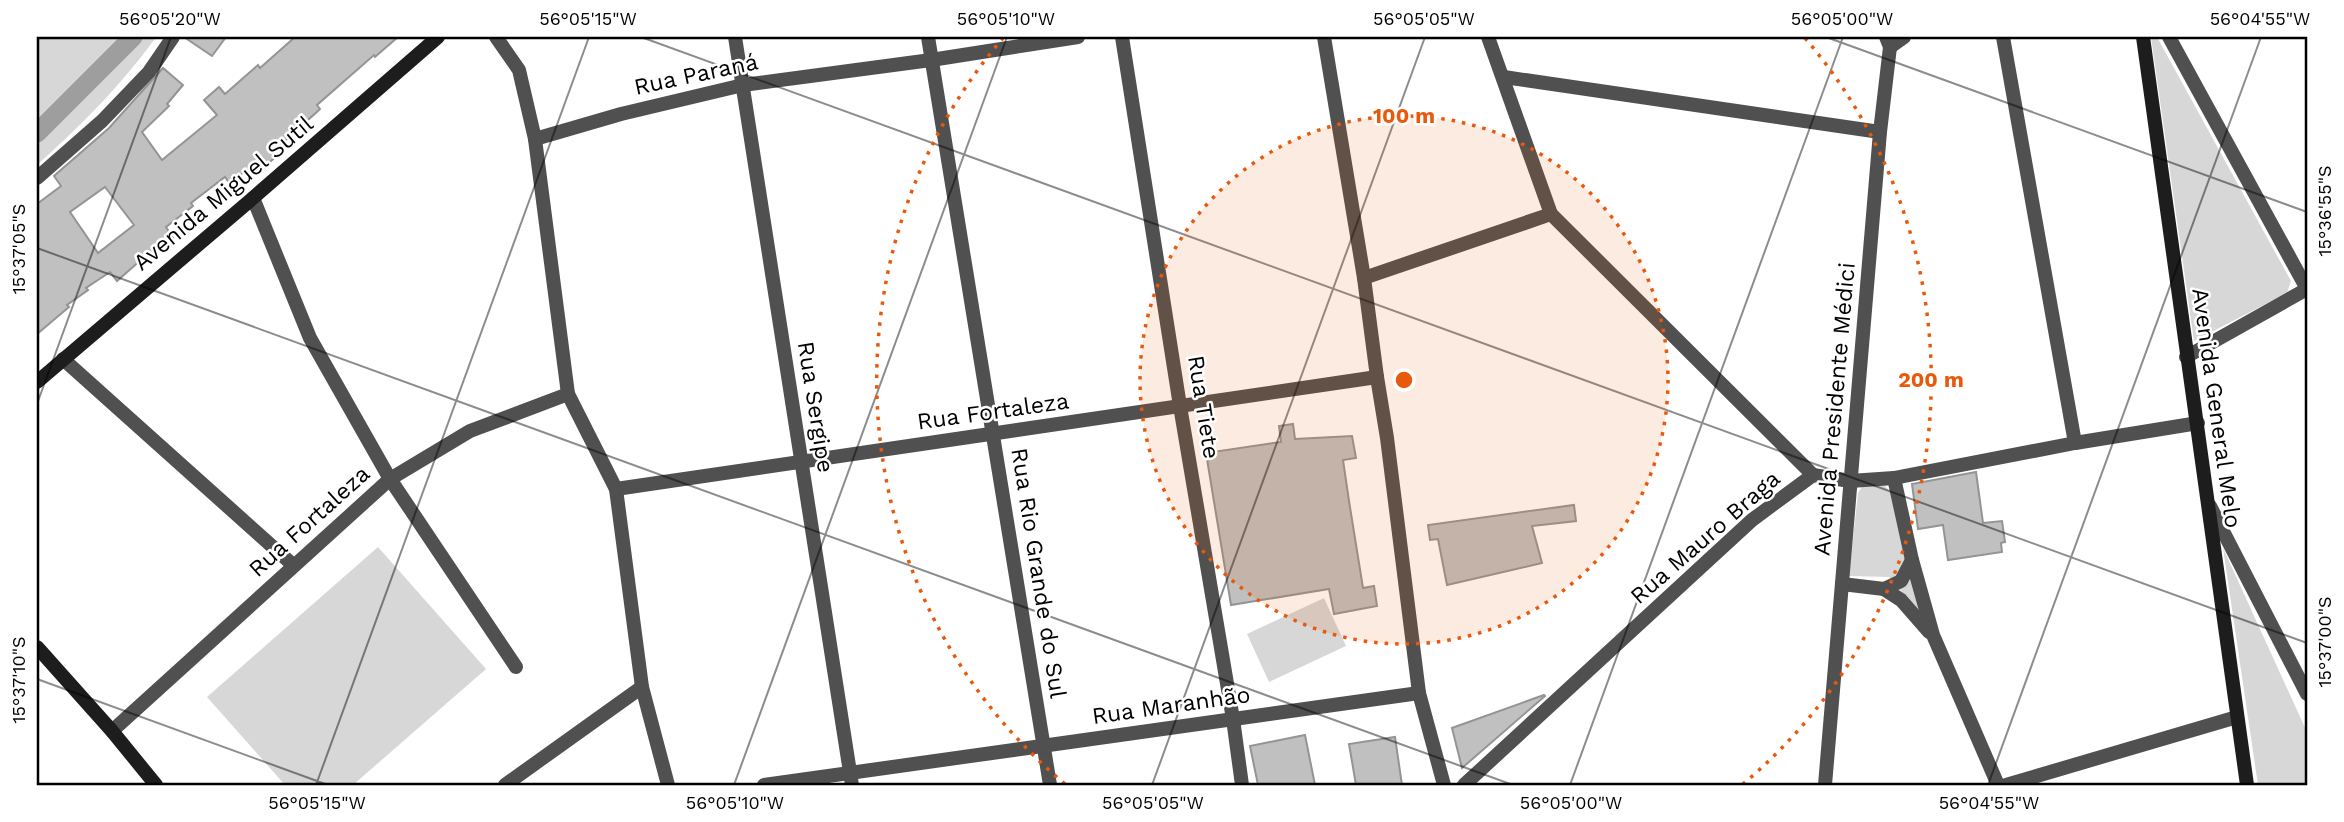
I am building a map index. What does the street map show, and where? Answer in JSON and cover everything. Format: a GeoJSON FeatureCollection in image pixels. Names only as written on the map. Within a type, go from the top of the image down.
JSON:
{"type":"FeatureCollection","features":[{"type":"Feature","properties":{"kind":"main road","name":"Avenida Miguel Sutil"},"geometry":{"type":"LineString","coordinates":[[37,382],[438,37]]}},
{"type":"Feature","properties":{"kind":"main road","name":"Avenida General Melo"},"geometry":{"type":"LineString","coordinates":[[2143,37],[2247,785]]}},
{"type":"Feature","properties":{"kind":"main road"},"geometry":{"type":"LineString","coordinates":[[37,647],[156,785]]}},
{"type":"Feature","properties":{"kind":"street"},"geometry":{"type":"LineString","coordinates":[[37,178],[102,121],[149,72],[173,37]]}},
{"type":"Feature","properties":{"kind":"street"},"geometry":{"type":"LineString","coordinates":[[496,37],[519,69],[535,139],[568,394],[616,489],[642,687],[668,785]]}},
{"type":"Feature","properties":{"kind":"street","name":"Rua Sergipe"},"geometry":{"type":"LineString","coordinates":[[735,37],[851,779]]}},
{"type":"Feature","properties":{"kind":"street","name":"Rua Rio Grande do Sul"},"geometry":{"type":"LineString","coordinates":[[928,37],[1050,785]]}},
{"type":"Feature","properties":{"kind":"street","name":"Rua Paraná"},"geometry":{"type":"LineString","coordinates":[[535,139],[621,114],[743,85],[931,61],[1078,37]]}},
{"type":"Feature","properties":{"kind":"street","name":"Rua Tiete"},"geometry":{"type":"LineString","coordinates":[[1122,37],[1242,785]]}},
{"type":"Feature","properties":{"kind":"street"},"geometry":{"type":"LineString","coordinates":[[1324,37],[1364,278],[1419,693],[1444,785]]}},
{"type":"Feature","properties":{"kind":"street"},"geometry":{"type":"LineString","coordinates":[[1488,37],[1551,214],[1813,475]]}},
{"type":"Feature","properties":{"kind":"street"},"geometry":{"type":"LineString","coordinates":[[1888,42],[1904,37]]}},
{"type":"Feature","properties":{"kind":"street"},"geometry":{"type":"LineString","coordinates":[[2003,37],[2075,443]]}},
{"type":"Feature","properties":{"kind":"street"},"geometry":{"type":"LineString","coordinates":[[2169,37],[2307,289],[2186,357]]}},
{"type":"Feature","properties":{"kind":"street","name":"Avenida Presidente Médici"},"geometry":{"type":"LineString","coordinates":[[1825,785],[1888,42]]}},
{"type":"Feature","properties":{"kind":"street"},"geometry":{"type":"LineString","coordinates":[[1503,77],[1880,132]]}},
{"type":"Feature","properties":{"kind":"street"},"geometry":{"type":"LineString","coordinates":[[253,198],[310,338],[390,479],[516,667]]}},
{"type":"Feature","properties":{"kind":"street"},"geometry":{"type":"LineString","coordinates":[[1364,278],[1551,214]]}},
{"type":"Feature","properties":{"kind":"street"},"geometry":{"type":"LineString","coordinates":[[63,359],[293,565]]}},
{"type":"Feature","properties":{"kind":"street","name":"Rua Fortaleza"},"geometry":{"type":"LineString","coordinates":[[616,489],[1377,377]]}},
{"type":"Feature","properties":{"kind":"street","name":"Rua Fortaleza"},"geometry":{"type":"LineString","coordinates":[[112,731],[390,479],[470,431],[568,394]]}},
{"type":"Feature","properties":{"kind":"street","name":"Rua Mauro Braga"},"geometry":{"type":"LineString","coordinates":[[1464,785],[1752,520],[1813,475],[1850,481],[1894,478],[2075,443],[2198,423]]}},
{"type":"Feature","properties":{"kind":"street"},"geometry":{"type":"LineString","coordinates":[[1894,478],[1933,635],[1998,785]]}},
{"type":"Feature","properties":{"kind":"street"},"geometry":{"type":"LineString","coordinates":[[2208,502],[2307,694]]}},
{"type":"Feature","properties":{"kind":"street"},"geometry":{"type":"LineString","coordinates":[[1885,589],[1901,581],[1912,559]]}},
{"type":"Feature","properties":{"kind":"street"},"geometry":{"type":"LineString","coordinates":[[1842,584],[1885,589],[1901,600],[1933,635]]}},
{"type":"Feature","properties":{"kind":"street"},"geometry":{"type":"LineString","coordinates":[[505,785],[642,687]]}},
{"type":"Feature","properties":{"kind":"street","name":"Rua Maranhão"},"geometry":{"type":"LineString","coordinates":[[764,785],[851,779],[1044,746],[1419,693]]}},
{"type":"Feature","properties":{"kind":"street"},"geometry":{"type":"LineString","coordinates":[[2006,785],[2236,717]]}},
{"type":"Feature","properties":{"kind":"shaded area"},"geometry":{"type":"Polygon","coordinates":[[[37,37],[156,37],[100,104],[37,165],[37,37]]]}},
{"type":"Feature","properties":{"kind":"shaded area"},"geometry":{"type":"Polygon","coordinates":[[[2151,37],[2157,37],[2291,281],[2287,293],[2194,341],[2151,37]]]}},
{"type":"Feature","properties":{"kind":"shaded area"},"geometry":{"type":"Polygon","coordinates":[[[1864,484],[1883,484],[1890,491],[1920,613],[1889,577],[1849,576],[1858,493],[1864,484]]]}},
{"type":"Feature","properties":{"kind":"shaded area"},"geometry":{"type":"Polygon","coordinates":[[[378,547],[486,669],[353,785],[285,785],[207,697],[378,547]]]}},
{"type":"Feature","properties":{"kind":"shaded area"},"geometry":{"type":"Polygon","coordinates":[[[2223,548],[2307,732],[2307,785],[2258,785],[2223,548]]]}},
{"type":"Feature","properties":{"kind":"shaded area"},"geometry":{"type":"Polygon","coordinates":[[[1324,598],[1346,646],[1269,682],[1247,634],[1324,598]]]}},
{"type":"Feature","properties":{"kind":"building"},"geometry":{"type":"Polygon","coordinates":[[[184,37],[226,37],[212,56],[184,37]]]}},
{"type":"Feature","properties":{"kind":"building"},"geometry":{"type":"Polygon","coordinates":[[[295,37],[398,37],[317,105],[320,109],[276,149],[280,153],[261,170],[254,163],[230,184],[225,177],[191,203],[193,206],[166,227],[173,238],[143,258],[117,281],[110,272],[86,288],[88,290],[67,305],[69,307],[37,334],[37,204],[61,186],[54,176],[109,128],[163,68],[183,85],[167,104],[169,106],[142,132],[162,160],[217,115],[204,100],[219,87],[225,94],[258,65],[260,68],[295,37]],[[105,187],[70,212],[98,253],[134,225],[105,187]]]}},
{"type":"Feature","properties":{"kind":"building"},"geometry":{"type":"Polygon","coordinates":[[[1293,424],[1295,439],[1352,436],[1356,458],[1343,460],[1349,501],[1363,588],[1374,586],[1377,606],[1334,614],[1329,589],[1231,605],[1206,453],[1281,442],[1279,426],[1293,424]]]}},
{"type":"Feature","properties":{"kind":"building"},"geometry":{"type":"Polygon","coordinates":[[[1976,472],[1983,523],[2002,521],[2005,542],[2001,543],[2002,552],[1948,560],[1943,525],[1918,529],[1912,484],[1976,472]]]}},
{"type":"Feature","properties":{"kind":"building"},"geometry":{"type":"Polygon","coordinates":[[[1574,505],[1576,521],[1532,526],[1542,563],[1447,585],[1438,539],[1430,540],[1428,525],[1574,505]]]}},
{"type":"Feature","properties":{"kind":"building"},"geometry":{"type":"Polygon","coordinates":[[[1545,696],[1462,768],[1452,728],[1545,696]]]}},
{"type":"Feature","properties":{"kind":"building"},"geometry":{"type":"Polygon","coordinates":[[[1305,735],[1315,785],[1258,785],[1250,746],[1305,735]]]}},
{"type":"Feature","properties":{"kind":"building"},"geometry":{"type":"Polygon","coordinates":[[[1395,737],[1402,785],[1356,785],[1349,744],[1395,737]]]}},
{"type":"Feature","properties":{"kind":"waterway"},"geometry":{"type":"LineString","coordinates":[[37,133],[133,37]]}}]}
